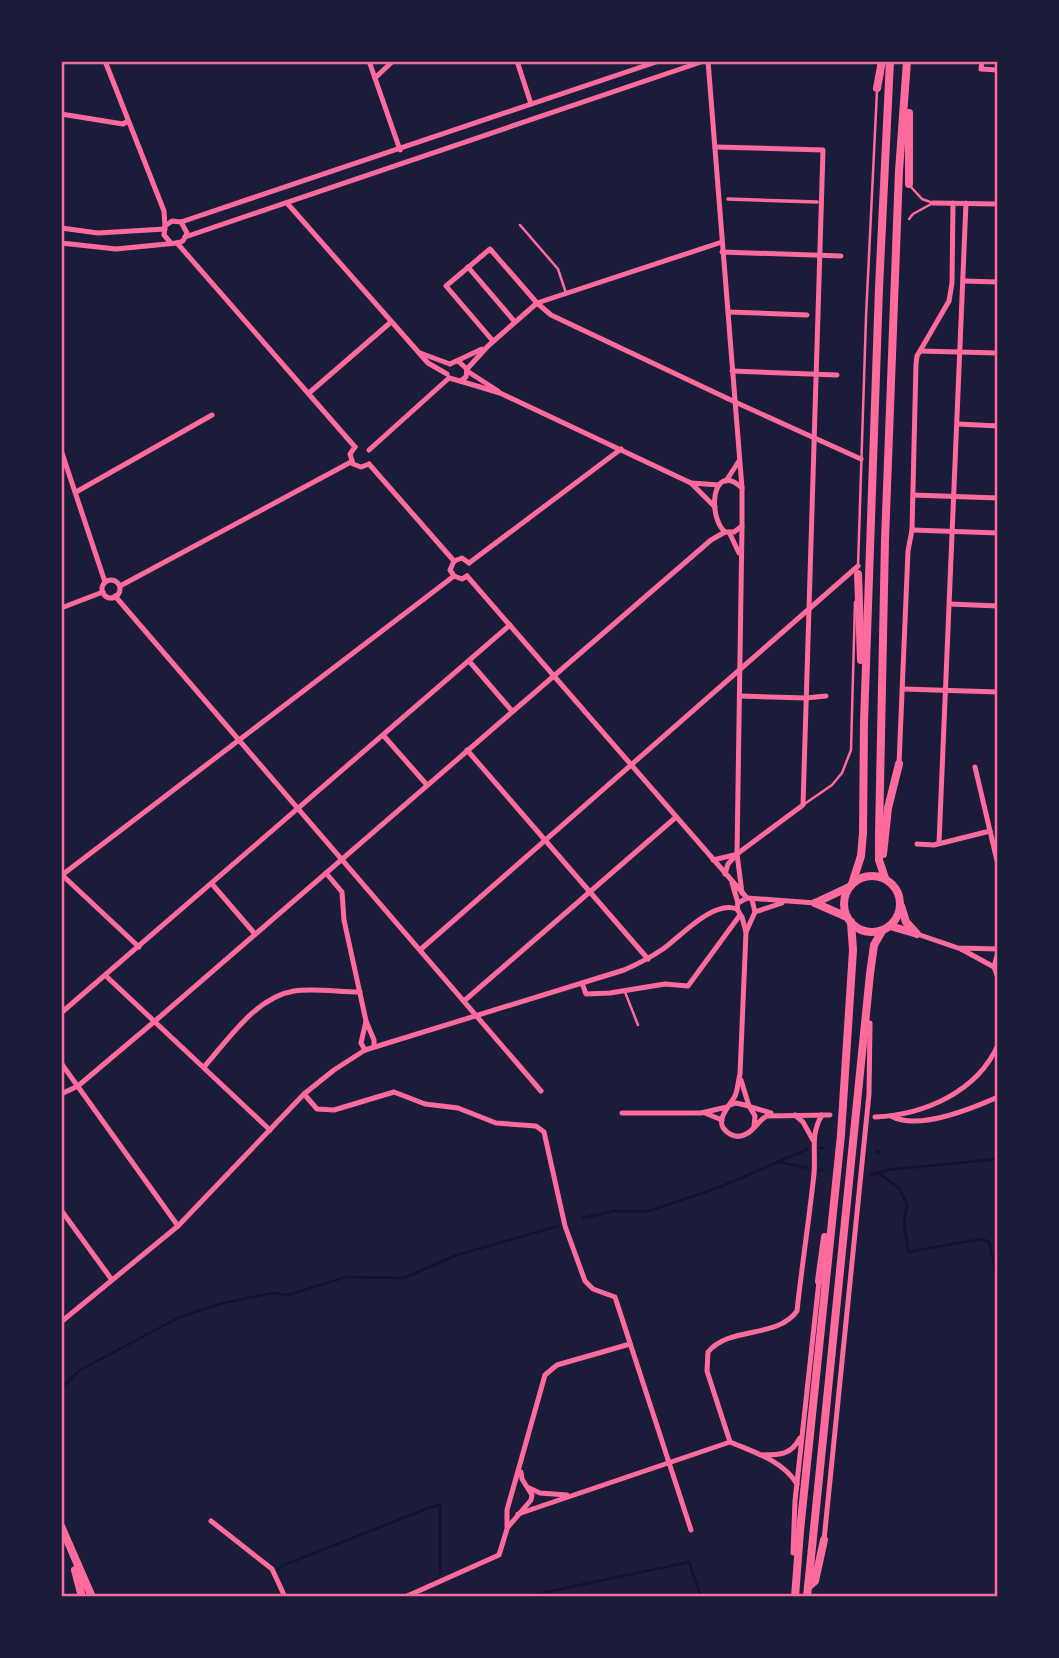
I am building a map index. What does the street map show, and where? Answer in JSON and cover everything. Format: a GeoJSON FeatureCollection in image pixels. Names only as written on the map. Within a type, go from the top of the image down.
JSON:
{"type":"FeatureCollection","features":[{"type":"Feature","properties":{"kind":"main road"},"geometry":{"type":"LineString","coordinates":[[877,88],[882,61]]}},
{"type":"Feature","properties":{"kind":"main road"},"geometry":{"type":"LineString","coordinates":[[863,722],[890,61]]}},
{"type":"Feature","properties":{"kind":"main road"},"geometry":{"type":"LineString","coordinates":[[907,61],[899,171],[886,515],[879,834],[881,868],[885,878],[896,889],[906,922],[917,934]]}},
{"type":"Feature","properties":{"kind":"main road"},"geometry":{"type":"LineString","coordinates":[[904,105],[909,111],[909,184]]}},
{"type":"Feature","properties":{"kind":"main road"},"geometry":{"type":"LineString","coordinates":[[795,1597],[841,1135],[854,938],[844,902],[861,856],[863,832],[858,570]]}},
{"type":"Feature","properties":{"kind":"main road"},"geometry":{"type":"LineString","coordinates":[[881,868],[888,808],[899,764]]}},
{"type":"Feature","properties":{"kind":"main road"},"geometry":{"type":"LineString","coordinates":[[815,903],[865,877],[885,878]]}},
{"type":"Feature","properties":{"kind":"main road"},"geometry":{"type":"LineString","coordinates":[[815,903],[868,932],[881,931],[890,926],[901,906]]}},
{"type":"Feature","properties":{"kind":"main road"},"geometry":{"type":"LineString","coordinates":[[890,926],[917,934]]}},
{"type":"Feature","properties":{"kind":"main road"},"geometry":{"type":"LineString","coordinates":[[808,1592],[868,1021],[870,974],[874,945],[881,931]]}},
{"type":"Feature","properties":{"kind":"main road"},"geometry":{"type":"LineString","coordinates":[[820,1281],[826,1233],[831,1231]]}},
{"type":"Feature","properties":{"kind":"main road"},"geometry":{"type":"LineString","coordinates":[[61,1526],[92,1597]]}},
{"type":"Feature","properties":{"kind":"main road"},"geometry":{"type":"LineString","coordinates":[[67,1540],[82,1597]]}},
{"type":"Feature","properties":{"kind":"main road"},"geometry":{"type":"LineString","coordinates":[[808,1592],[815,1581],[824,1540]]}},
{"type":"Feature","properties":{"kind":"main road"},"geometry":{"type":"LineString","coordinates":[[793,1553],[797,1566]]}},
{"type":"Feature","properties":{"kind":"street"},"geometry":{"type":"LineString","coordinates":[[105,61],[164,211],[164,235],[179,241],[187,254],[355,447]]}},
{"type":"Feature","properties":{"kind":"street"},"geometry":{"type":"LineString","coordinates":[[369,61],[400,150]]}},
{"type":"Feature","properties":{"kind":"street"},"geometry":{"type":"LineString","coordinates":[[375,78],[393,61]]}},
{"type":"Feature","properties":{"kind":"street"},"geometry":{"type":"LineString","coordinates":[[517,61],[531,104]]}},
{"type":"Feature","properties":{"kind":"street"},"geometry":{"type":"LineString","coordinates":[[61,228],[98,233],[165,228],[178,221],[391,153],[659,61]]}},
{"type":"Feature","properties":{"kind":"street"},"geometry":{"type":"LineString","coordinates":[[61,243],[116,249],[179,241],[706,61],[742,488],[737,854],[747,897],[688,986],[665,984],[625,992],[586,994],[582,983]]}},
{"type":"Feature","properties":{"kind":"street"},"geometry":{"type":"LineString","coordinates":[[982,61],[981,69],[998,70]]}},
{"type":"Feature","properties":{"kind":"street"},"geometry":{"type":"LineString","coordinates":[[643,65],[644,82]]}},
{"type":"Feature","properties":{"kind":"street"},"geometry":{"type":"LineString","coordinates":[[61,114],[122,124],[128,121]]}},
{"type":"Feature","properties":{"kind":"street"},"geometry":{"type":"LineString","coordinates":[[407,147],[412,153],[412,160]]}},
{"type":"Feature","properties":{"kind":"street"},"geometry":{"type":"LineString","coordinates":[[715,147],[823,150],[803,806],[737,854],[728,864],[725,874]]}},
{"type":"Feature","properties":{"kind":"street"},"geometry":{"type":"LineString","coordinates":[[391,153],[395,167]]}},
{"type":"Feature","properties":{"kind":"street"},"geometry":{"type":"LineString","coordinates":[[728,199],[817,202]]}},
{"type":"Feature","properties":{"kind":"street"},"geometry":{"type":"LineString","coordinates":[[287,203],[428,363],[460,382],[500,393],[691,483],[715,508]]}},
{"type":"Feature","properties":{"kind":"street"},"geometry":{"type":"LineString","coordinates":[[933,203],[998,204]]}},
{"type":"Feature","properties":{"kind":"street"},"geometry":{"type":"LineString","coordinates":[[899,764],[908,551],[912,530],[916,364],[920,351],[949,300],[953,203]]}},
{"type":"Feature","properties":{"kind":"street"},"geometry":{"type":"LineString","coordinates":[[939,843],[966,203]]}},
{"type":"Feature","properties":{"kind":"street"},"geometry":{"type":"LineString","coordinates":[[164,211],[186,228],[179,241]]}},
{"type":"Feature","properties":{"kind":"street"},"geometry":{"type":"LineString","coordinates":[[460,382],[491,343],[537,303],[722,242]]}},
{"type":"Feature","properties":{"kind":"street"},"geometry":{"type":"LineString","coordinates":[[491,343],[446,286],[490,249],[537,303],[551,315],[861,459]]}},
{"type":"Feature","properties":{"kind":"street"},"geometry":{"type":"LineString","coordinates":[[723,252],[841,256]]}},
{"type":"Feature","properties":{"kind":"street"},"geometry":{"type":"LineString","coordinates":[[468,267],[515,322]]}},
{"type":"Feature","properties":{"kind":"street"},"geometry":{"type":"LineString","coordinates":[[963,281],[998,282]]}},
{"type":"Feature","properties":{"kind":"street"},"geometry":{"type":"LineString","coordinates":[[728,312],[807,315]]}},
{"type":"Feature","properties":{"kind":"street"},"geometry":{"type":"LineString","coordinates":[[309,393],[391,322]]}},
{"type":"Feature","properties":{"kind":"street"},"geometry":{"type":"LineString","coordinates":[[418,352],[450,364],[491,343]]}},
{"type":"Feature","properties":{"kind":"street"},"geometry":{"type":"LineString","coordinates":[[920,351],[998,353]]}},
{"type":"Feature","properties":{"kind":"street"},"geometry":{"type":"LineString","coordinates":[[458,361],[500,393]]}},
{"type":"Feature","properties":{"kind":"street"},"geometry":{"type":"LineString","coordinates":[[369,450],[448,376],[450,364]]}},
{"type":"Feature","properties":{"kind":"street"},"geometry":{"type":"LineString","coordinates":[[733,371],[837,375]]}},
{"type":"Feature","properties":{"kind":"street"},"geometry":{"type":"LineString","coordinates":[[76,492],[212,415]]}},
{"type":"Feature","properties":{"kind":"street"},"geometry":{"type":"LineString","coordinates":[[958,424],[998,426]]}},
{"type":"Feature","properties":{"kind":"street"},"geometry":{"type":"LineString","coordinates":[[351,462],[350,454],[355,447],[361,446],[369,450],[369,464]]}},
{"type":"Feature","properties":{"kind":"street"},"geometry":{"type":"LineString","coordinates":[[469,563],[621,449]]}},
{"type":"Feature","properties":{"kind":"street"},"geometry":{"type":"LineString","coordinates":[[61,450],[105,582],[103,592]]}},
{"type":"Feature","properties":{"kind":"street"},"geometry":{"type":"LineString","coordinates":[[711,540],[717,522],[715,491],[726,481],[739,461]]}},
{"type":"Feature","properties":{"kind":"street"},"geometry":{"type":"LineString","coordinates":[[351,462],[361,467],[369,464]]}},
{"type":"Feature","properties":{"kind":"street"},"geometry":{"type":"LineString","coordinates":[[120,586],[351,462]]}},
{"type":"Feature","properties":{"kind":"street"},"geometry":{"type":"LineString","coordinates":[[369,464],[454,561]]}},
{"type":"Feature","properties":{"kind":"street"},"geometry":{"type":"LineString","coordinates":[[726,481],[732,481],[742,488]]}},
{"type":"Feature","properties":{"kind":"street"},"geometry":{"type":"LineString","coordinates":[[691,483],[719,485]]}},
{"type":"Feature","properties":{"kind":"street"},"geometry":{"type":"LineString","coordinates":[[913,495],[998,498]]}},
{"type":"Feature","properties":{"kind":"street"},"geometry":{"type":"LineString","coordinates":[[717,522],[727,532],[742,559]]}},
{"type":"Feature","properties":{"kind":"street"},"geometry":{"type":"LineString","coordinates":[[61,1094],[78,1086],[155,1021],[711,540],[727,532],[734,532],[742,526]]}},
{"type":"Feature","properties":{"kind":"street"},"geometry":{"type":"LineString","coordinates":[[912,530],[998,533]]}},
{"type":"Feature","properties":{"kind":"street"},"geometry":{"type":"LineString","coordinates":[[462,558],[469,563],[471,569],[467,576],[461,579],[454,576],[450,570],[454,561],[462,558]]}},
{"type":"Feature","properties":{"kind":"street"},"geometry":{"type":"LineString","coordinates":[[420,950],[808,610],[858,570]]}},
{"type":"Feature","properties":{"kind":"street"},"geometry":{"type":"LineString","coordinates":[[139,947],[62,874],[454,576]]}},
{"type":"Feature","properties":{"kind":"street"},"geometry":{"type":"LineString","coordinates":[[467,576],[732,883],[755,903],[746,932],[740,1074],[737,1092],[722,1121]]}},
{"type":"Feature","properties":{"kind":"street"},"geometry":{"type":"LineString","coordinates":[[105,582],[114,580],[120,586]]}},
{"type":"Feature","properties":{"kind":"street"},"geometry":{"type":"LineString","coordinates":[[103,592],[108,597],[115,596],[120,586]]}},
{"type":"Feature","properties":{"kind":"street"},"geometry":{"type":"LineString","coordinates":[[61,608],[103,592]]}},
{"type":"Feature","properties":{"kind":"street"},"geometry":{"type":"LineString","coordinates":[[115,596],[541,1091]]}},
{"type":"Feature","properties":{"kind":"street"},"geometry":{"type":"LineString","coordinates":[[950,604],[998,606]]}},
{"type":"Feature","properties":{"kind":"street"},"geometry":{"type":"LineString","coordinates":[[61,1013],[510,625]]}},
{"type":"Feature","properties":{"kind":"street"},"geometry":{"type":"LineString","coordinates":[[469,661],[512,711]]}},
{"type":"Feature","properties":{"kind":"street"},"geometry":{"type":"LineString","coordinates":[[904,689],[998,692]]}},
{"type":"Feature","properties":{"kind":"street"},"geometry":{"type":"LineString","coordinates":[[740,696],[827,696]]}},
{"type":"Feature","properties":{"kind":"street"},"geometry":{"type":"LineString","coordinates":[[383,735],[427,785]]}},
{"type":"Feature","properties":{"kind":"street"},"geometry":{"type":"LineString","coordinates":[[467,750],[648,959]]}},
{"type":"Feature","properties":{"kind":"street"},"geometry":{"type":"LineString","coordinates":[[975,767],[998,865]]}},
{"type":"Feature","properties":{"kind":"street"},"geometry":{"type":"LineString","coordinates":[[464,1001],[675,818]]}},
{"type":"Feature","properties":{"kind":"street"},"geometry":{"type":"LineString","coordinates":[[917,844],[939,843],[990,831]]}},
{"type":"Feature","properties":{"kind":"street"},"geometry":{"type":"LineString","coordinates":[[713,860],[737,854]]}},
{"type":"Feature","properties":{"kind":"street"},"geometry":{"type":"LineString","coordinates":[[326,873],[342,892],[344,920],[374,1046]]}},
{"type":"Feature","properties":{"kind":"street"},"geometry":{"type":"LineString","coordinates":[[732,883],[746,932]]}},
{"type":"Feature","properties":{"kind":"street"},"geometry":{"type":"LineString","coordinates":[[212,884],[255,934]]}},
{"type":"Feature","properties":{"kind":"street"},"geometry":{"type":"LineString","coordinates":[[747,897],[815,903]]}},
{"type":"Feature","properties":{"kind":"street"},"geometry":{"type":"LineString","coordinates":[[61,1322],[178,1226],[304,1094],[334,1070],[365,1051],[624,970],[648,959],[698,920],[718,909],[731,907],[754,913],[767,906],[788,902]]}},
{"type":"Feature","properties":{"kind":"street"},"geometry":{"type":"LineString","coordinates":[[917,934],[958,948],[994,967]]}},
{"type":"Feature","properties":{"kind":"street"},"geometry":{"type":"LineString","coordinates":[[958,948],[998,951],[994,967],[998,978]]}},
{"type":"Feature","properties":{"kind":"street"},"geometry":{"type":"LineString","coordinates":[[106,976],[270,1130]]}},
{"type":"Feature","properties":{"kind":"street"},"geometry":{"type":"LineString","coordinates":[[204,1067],[254,1012],[280,995],[306,991],[360,992]]}},
{"type":"Feature","properties":{"kind":"street"},"geometry":{"type":"LineString","coordinates":[[365,1051],[361,1043],[366,1021]]}},
{"type":"Feature","properties":{"kind":"street"},"geometry":{"type":"LineString","coordinates":[[824,1540],[869,1094],[868,1021]]}},
{"type":"Feature","properties":{"kind":"street"},"geometry":{"type":"LineString","coordinates":[[875,1117],[919,1109],[956,1093],[984,1069],[998,1045]]}},
{"type":"Feature","properties":{"kind":"street"},"geometry":{"type":"LineString","coordinates":[[61,1063],[178,1226]]}},
{"type":"Feature","properties":{"kind":"street"},"geometry":{"type":"LineString","coordinates":[[740,1074],[743,1093],[755,1116],[753,1127]]}},
{"type":"Feature","properties":{"kind":"street"},"geometry":{"type":"LineString","coordinates":[[304,1094],[317,1109],[334,1110],[394,1092],[425,1104],[458,1108],[496,1124],[536,1126],[544,1132],[565,1226],[585,1281],[593,1289],[615,1297],[691,1530]]}},
{"type":"Feature","properties":{"kind":"street"},"geometry":{"type":"LineString","coordinates":[[891,1116],[899,1120],[937,1118],[966,1112],[998,1097]]}},
{"type":"Feature","properties":{"kind":"street"},"geometry":{"type":"LineString","coordinates":[[702,1113],[736,1102],[774,1114],[830,1115]]}},
{"type":"Feature","properties":{"kind":"street"},"geometry":{"type":"LineString","coordinates":[[622,1113],[702,1113],[715,1116],[722,1121],[726,1130],[735,1136],[746,1135],[760,1119],[774,1114]]}},
{"type":"Feature","properties":{"kind":"street"},"geometry":{"type":"LineString","coordinates":[[794,1114],[803,1122],[813,1139]]}},
{"type":"Feature","properties":{"kind":"street"},"geometry":{"type":"LineString","coordinates":[[730,1442],[707,1371],[708,1352],[719,1342],[785,1322],[797,1311],[814,1170],[813,1139],[816,1125],[822,1115]]}},
{"type":"Feature","properties":{"kind":"street"},"geometry":{"type":"LineString","coordinates":[[61,1210],[112,1280]]}},
{"type":"Feature","properties":{"kind":"street"},"geometry":{"type":"LineString","coordinates":[[793,1553],[797,1485],[820,1281]]}},
{"type":"Feature","properties":{"kind":"street"},"geometry":{"type":"LineString","coordinates":[[405,1597],[495,1558],[502,1550],[511,1498],[545,1375],[557,1366],[630,1344]]}},
{"type":"Feature","properties":{"kind":"street"},"geometry":{"type":"LineString","coordinates":[[762,1455],[790,1452],[802,1435]]}},
{"type":"Feature","properties":{"kind":"street"},"geometry":{"type":"LineString","coordinates":[[518,1514],[554,1503],[570,1494],[730,1442],[762,1455],[791,1475],[797,1485]]}},
{"type":"Feature","properties":{"kind":"street"},"geometry":{"type":"LineString","coordinates":[[507,1529],[532,1496],[522,1479],[520,1469]]}},
{"type":"Feature","properties":{"kind":"street"},"geometry":{"type":"LineString","coordinates":[[527,1487],[549,1494],[570,1494]]}},
{"type":"Feature","properties":{"kind":"street"},"geometry":{"type":"LineString","coordinates":[[511,1498],[527,1487]]}},
{"type":"Feature","properties":{"kind":"street"},"geometry":{"type":"LineString","coordinates":[[211,1521],[272,1569],[285,1597]]}},
{"type":"Feature","properties":{"kind":"lane"},"geometry":{"type":"LineString","coordinates":[[803,806],[832,785],[842,774],[850,750],[877,88]]}},
{"type":"Feature","properties":{"kind":"lane"},"geometry":{"type":"LineString","coordinates":[[909,184],[922,198],[933,203]]}},
{"type":"Feature","properties":{"kind":"lane"},"geometry":{"type":"LineString","coordinates":[[909,219],[921,208],[933,203]]}},
{"type":"Feature","properties":{"kind":"lane"},"geometry":{"type":"LineString","coordinates":[[520,225],[558,269],[566,293]]}},
{"type":"Feature","properties":{"kind":"lane"},"geometry":{"type":"LineString","coordinates":[[625,992],[638,1025]]}},
{"type":"Feature","properties":{"kind":"waterway"},"geometry":{"type":"LineString","coordinates":[[583,1218],[614,1211],[649,1211],[720,1187],[808,1149]]}},
{"type":"Feature","properties":{"kind":"waterway"},"geometry":{"type":"LineString","coordinates":[[871,1175],[887,1170],[998,1159]]}},
{"type":"Feature","properties":{"kind":"waterway"},"geometry":{"type":"LineString","coordinates":[[777,1162],[808,1168]]}},
{"type":"Feature","properties":{"kind":"waterway"},"geometry":{"type":"LineString","coordinates":[[878,1173],[899,1188],[907,1204],[904,1223],[908,1252],[982,1239],[989,1242],[998,1281]]}},
{"type":"Feature","properties":{"kind":"waterway"},"geometry":{"type":"LineString","coordinates":[[61,1388],[80,1370],[180,1317],[220,1304],[272,1293],[288,1295],[346,1277],[404,1278],[457,1255],[558,1226]]}},
{"type":"Feature","properties":{"kind":"waterway"},"geometry":{"type":"LineString","coordinates":[[277,1570],[440,1505],[440,1574]]}},
{"type":"Feature","properties":{"kind":"waterway"},"geometry":{"type":"LineString","coordinates":[[523,1597],[689,1562],[701,1597]]}}]}
